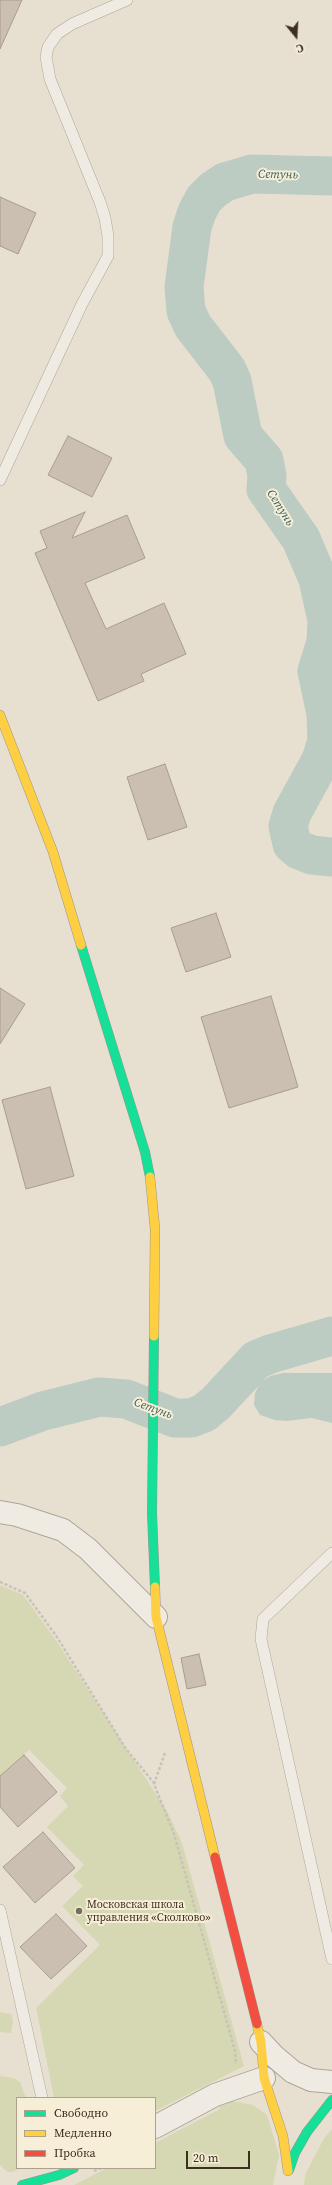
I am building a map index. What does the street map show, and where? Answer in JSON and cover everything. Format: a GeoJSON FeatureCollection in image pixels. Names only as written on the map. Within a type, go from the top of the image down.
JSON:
{"type":"FeatureCollection","features":[{"type":"Feature","properties":{"kind":"street"},"geometry":{"type":"LineString","coordinates":[[0,715],[53,852],[145,1152],[152,1186],[155,1229],[155,1351],[152,1513],[156,1618],[261,2042],[264,2078],[283,2136],[288,2175],[295,2153],[307,2132],[322,2110],[332,2100]]}},
{"type":"Feature","properties":{"kind":"street"},"geometry":{"type":"LineString","coordinates":[[0,1512],[17,1515],[63,1530],[88,1549],[156,1618]]}},
{"type":"Feature","properties":{"kind":"street"},"geometry":{"type":"LineString","coordinates":[[261,2042],[274,2056],[294,2072],[311,2080],[332,2082]]}},
{"type":"Feature","properties":{"kind":"street"},"geometry":{"type":"LineString","coordinates":[[156,2126],[215,2095],[264,2078]]}},
{"type":"Feature","properties":{"kind":"street"},"geometry":{"type":"LineString","coordinates":[[22,2185],[58,2171],[69,2169]]}},
{"type":"Feature","properties":{"kind":"lane"},"geometry":{"type":"LineString","coordinates":[[0,480],[82,304],[108,256],[108,236],[105,218],[100,202],[50,79],[46,57],[48,47],[57,34],[72,24],[128,0]]}},
{"type":"Feature","properties":{"kind":"lane"},"geometry":{"type":"LineString","coordinates":[[332,1553],[263,1619],[262,1639],[332,1959]]}},
{"type":"Feature","properties":{"kind":"lane"},"geometry":{"type":"LineString","coordinates":[[0,1910],[42,2097]]}},
{"type":"Feature","properties":{"kind":"path"},"geometry":{"type":"LineString","coordinates":[[0,1582],[25,1593],[57,1637],[126,1749],[154,1784],[174,1834],[235,2051],[236,2067]]}},
{"type":"Feature","properties":{"kind":"path"},"geometry":{"type":"LineString","coordinates":[[154,1784],[167,1747],[182,1726]]}},
{"type":"Feature","properties":{"kind":"green space"},"geometry":{"type":"Polygon","coordinates":[[[0,1585],[23,1595],[55,1639],[167,1811],[182,1843],[244,2066],[156,2110],[156,2097],[54,2097],[36,2008],[100,1945],[62,1906],[83,1886],[73,1876],[84,1865],[47,1827],[68,1806],[60,1796],[67,1788],[29,1750],[0,1776],[0,1585]]]}},
{"type":"Feature","properties":{"kind":"green space"},"geometry":{"type":"Polygon","coordinates":[[[0,2012],[11,2014],[13,2021],[11,2033],[0,2032],[0,2012]]]}},
{"type":"Feature","properties":{"kind":"green space"},"geometry":{"type":"Polygon","coordinates":[[[0,2076],[13,2078],[20,2082],[26,2097],[16,2097],[16,2169],[19,2169],[12,2172],[7,2172],[0,2165],[0,2076]]]}},
{"type":"Feature","properties":{"kind":"green space"},"geometry":{"type":"Polygon","coordinates":[[[232,2101],[253,2105],[267,2115],[279,2155],[273,2185],[74,2185],[105,2169],[156,2169],[156,2142],[220,2109],[218,2104],[232,2101]]]}},
{"type":"Feature","properties":{"kind":"green space"},"geometry":{"type":"Polygon","coordinates":[[[332,2129],[332,2185],[304,2185],[305,2175],[314,2157],[325,2137],[332,2129]]]}},
{"type":"Feature","properties":{"kind":"shaded area"},"geometry":{"type":"Polygon","coordinates":[[[283,1373],[332,1373],[332,1423],[311,1418],[287,1421],[275,1420],[260,1415],[254,1405],[255,1393],[260,1383],[270,1376],[283,1373]]]}},
{"type":"Feature","properties":{"kind":"building"},"geometry":{"type":"Polygon","coordinates":[[[0,0],[22,0],[0,49],[0,0]]]}},
{"type":"Feature","properties":{"kind":"building"},"geometry":{"type":"Polygon","coordinates":[[[0,197],[36,213],[18,254],[0,246],[0,197]]]}},
{"type":"Feature","properties":{"kind":"building"},"geometry":{"type":"Polygon","coordinates":[[[68,436],[112,458],[92,497],[48,475],[68,436]]]}},
{"type":"Feature","properties":{"kind":"building"},"geometry":{"type":"Polygon","coordinates":[[[85,512],[72,538],[127,515],[145,558],[85,583],[106,629],[164,603],[186,654],[141,674],[144,681],[98,701],[35,553],[47,548],[40,531],[85,512]]]}},
{"type":"Feature","properties":{"kind":"building"},"geometry":{"type":"Polygon","coordinates":[[[165,764],[187,827],[148,840],[127,777],[165,764]]]}},
{"type":"Feature","properties":{"kind":"building"},"geometry":{"type":"Polygon","coordinates":[[[216,913],[231,957],[186,972],[171,928],[216,913]]]}},
{"type":"Feature","properties":{"kind":"building"},"geometry":{"type":"Polygon","coordinates":[[[0,988],[25,1004],[0,1044],[0,988]]]}},
{"type":"Feature","properties":{"kind":"building"},"geometry":{"type":"Polygon","coordinates":[[[271,996],[298,1087],[229,1108],[201,1017],[271,996]]]}},
{"type":"Feature","properties":{"kind":"building"},"geometry":{"type":"Polygon","coordinates":[[[50,1087],[74,1176],[26,1189],[2,1100],[50,1087]]]}},
{"type":"Feature","properties":{"kind":"building"},"geometry":{"type":"Polygon","coordinates":[[[199,1654],[206,1685],[187,1689],[181,1658],[199,1654]]]}},
{"type":"Feature","properties":{"kind":"building"},"geometry":{"type":"Polygon","coordinates":[[[24,1755],[57,1792],[18,1827],[0,1807],[0,1776],[24,1755]]]}},
{"type":"Feature","properties":{"kind":"building"},"geometry":{"type":"Polygon","coordinates":[[[43,1832],[75,1868],[35,1903],[3,1867],[43,1832]]]}},
{"type":"Feature","properties":{"kind":"building"},"geometry":{"type":"Polygon","coordinates":[[[56,1914],[87,1946],[51,1979],[20,1947],[56,1914]]]}},
{"type":"Feature","properties":{"kind":"waterway","name":"Сетунь"},"geometry":{"type":"LineString","coordinates":[[332,176],[252,174],[225,182],[213,190],[204,199],[197,212],[192,227],[184,287],[186,311],[193,326],[227,370],[232,381],[243,436],[264,460],[267,476],[266,489],[301,539],[318,579],[327,620],[326,642],[317,671],[326,714],[327,741],[321,760],[292,813],[288,826],[292,844],[299,850],[312,855],[332,857]]}},
{"type":"Feature","properties":{"kind":"waterway","name":"Сетунь"},"geometry":{"type":"LineString","coordinates":[[0,1427],[43,1411],[99,1397],[126,1399],[175,1418],[191,1418],[204,1413],[216,1403],[256,1360],[270,1354],[332,1336]]}},
{"type":"Feature","properties":{"kind":"traffic: fast"},"geometry":{"type":"LineString","coordinates":[[81,945],[145,1152],[150,1177]]}},
{"type":"Feature","properties":{"kind":"traffic: fast"},"geometry":{"type":"LineString","coordinates":[[154,1336],[152,1513],[155,1587]]}},
{"type":"Feature","properties":{"kind":"traffic: fast"},"geometry":{"type":"LineString","coordinates":[[289,2170],[295,2153],[307,2132],[332,2100]]}},
{"type":"Feature","properties":{"kind":"traffic: fast"},"geometry":{"type":"LineString","coordinates":[[22,2185],[59,2175],[72,2169]]}},
{"type":"Feature","properties":{"kind":"traffic: slow"},"geometry":{"type":"LineString","coordinates":[[0,715],[53,852],[81,945]]}},
{"type":"Feature","properties":{"kind":"traffic: slow"},"geometry":{"type":"LineString","coordinates":[[150,1177],[155,1229],[154,1336]]}},
{"type":"Feature","properties":{"kind":"traffic: slow"},"geometry":{"type":"LineString","coordinates":[[155,1587],[156,1617],[215,1857]]}},
{"type":"Feature","properties":{"kind":"traffic: slow"},"geometry":{"type":"LineString","coordinates":[[257,2024],[261,2042],[264,2078],[283,2136],[288,2171]]}},
{"type":"Feature","properties":{"kind":"traffic: jam"},"geometry":{"type":"LineString","coordinates":[[215,1857],[257,2024]]}},
{"type":"Feature","properties":{"kind":"place","name":"Московская школа управления «Сколково»"},"geometry":{"type":"Point","coordinates":[79,1911]}}]}
